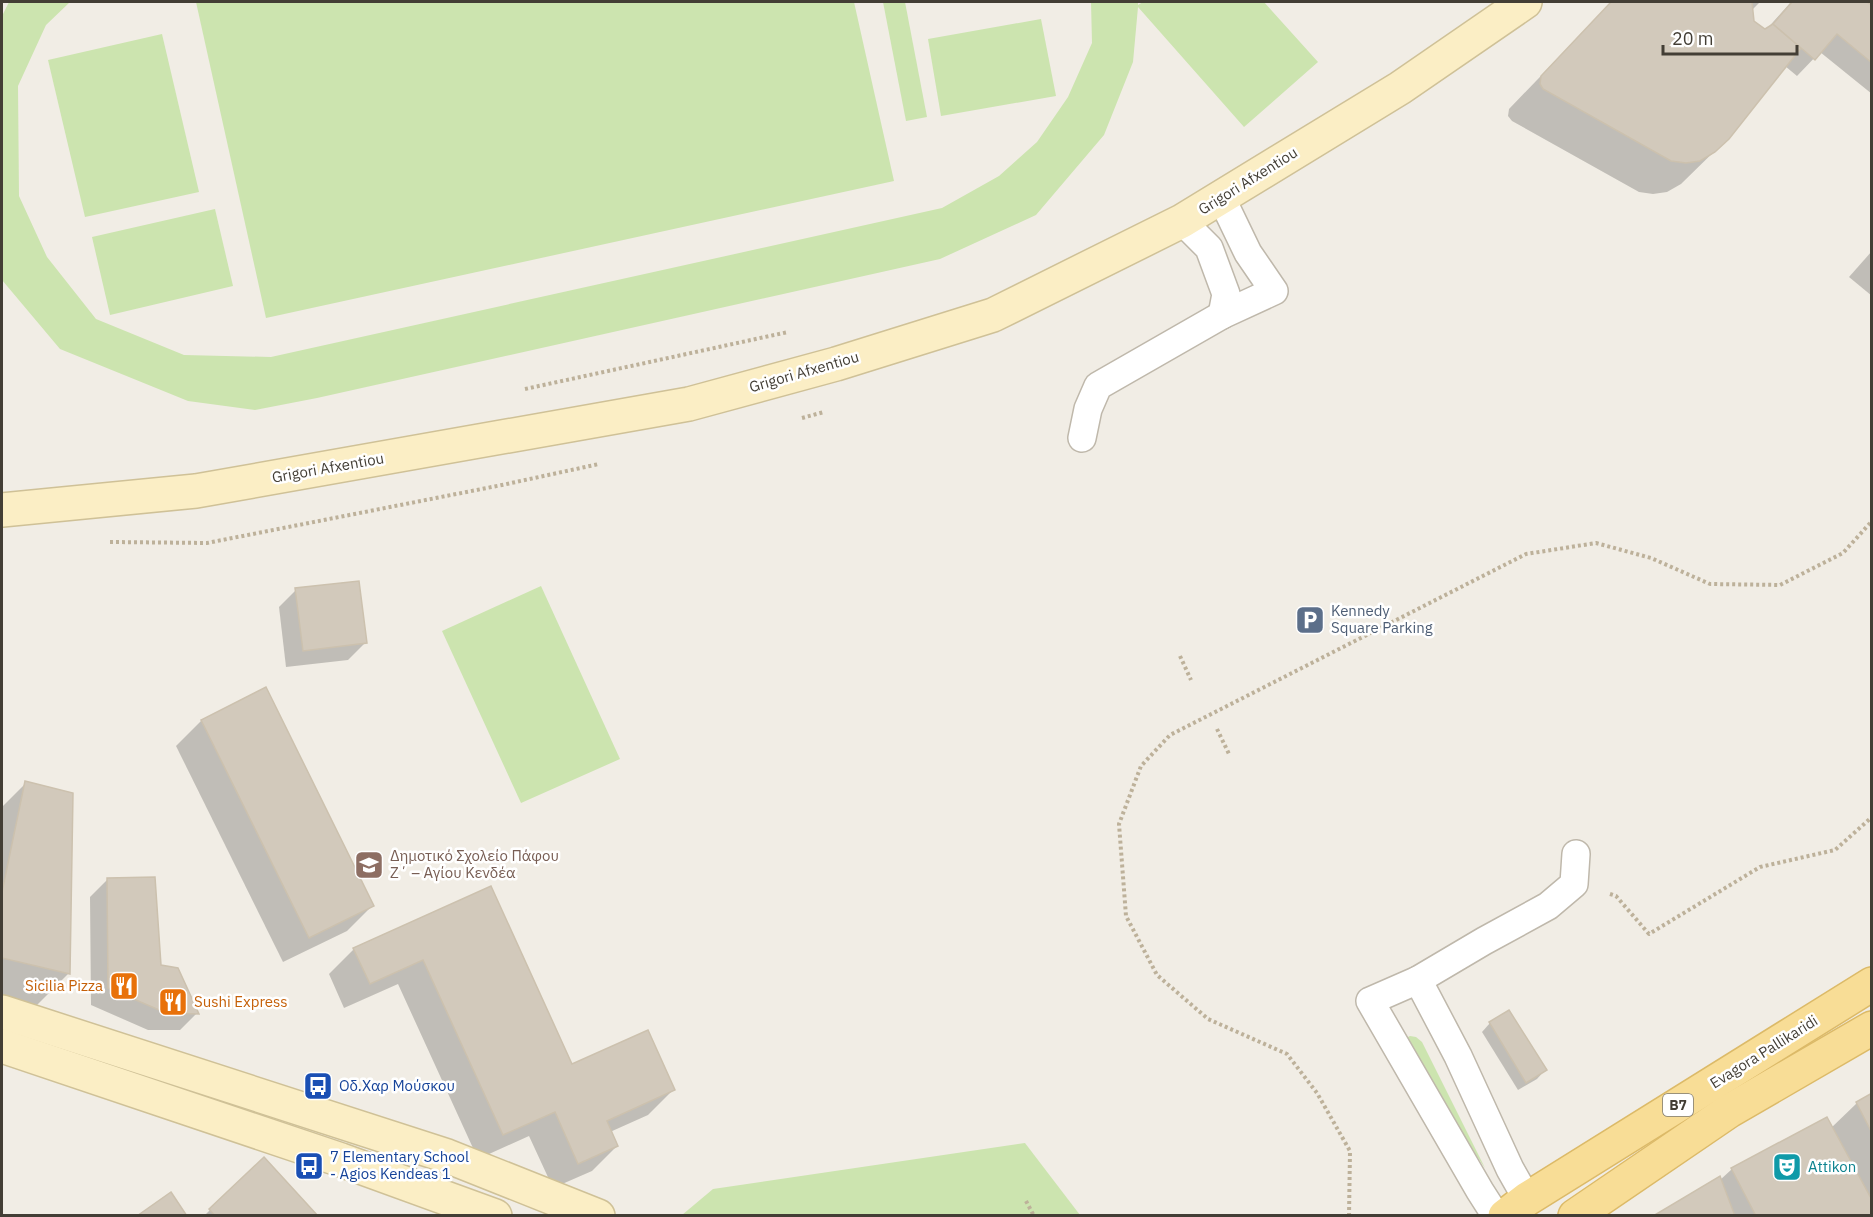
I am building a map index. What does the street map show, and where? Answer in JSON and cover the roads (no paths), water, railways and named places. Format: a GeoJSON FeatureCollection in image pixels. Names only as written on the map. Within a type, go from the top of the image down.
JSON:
{"type":"FeatureCollection","features":[{"type":"Feature","properties":{"kind":"main road","name":"Evagora Pallikaridi"},"geometry":{"type":"LineString","coordinates":[[1516,1207],[1872,984]]}},
{"type":"Feature","properties":{"kind":"main road","name":"B7"},"geometry":{"type":"LineString","coordinates":[[1575,1215],[1729,1112],[1872,1028]]}},
{"type":"Feature","properties":{"kind":"street","name":"Grigori Afxentiou"},"geometry":{"type":"LineString","coordinates":[[2,510],[196,491],[689,404],[836,364],[993,315],[1182,221],[1400,88],[1525,2]]}},
{"type":"Feature","properties":{"kind":"street"},"geometry":{"type":"LineString","coordinates":[[2,1012],[447,1156],[598,1215]]}},
{"type":"Feature","properties":{"kind":"street"},"geometry":{"type":"LineString","coordinates":[[2,1046],[341,1160],[495,1215]]}},
{"type":"Feature","properties":{"kind":"lane"},"geometry":{"type":"LineString","coordinates":[[1082,438],[1088,409],[1098,386],[1222,315],[1274,291],[1248,253],[1221,196]]}},
{"type":"Feature","properties":{"kind":"lane"},"geometry":{"type":"LineString","coordinates":[[1182,221],[1209,248],[1226,294],[1222,315]]}},
{"type":"Feature","properties":{"kind":"lane"},"geometry":{"type":"LineString","coordinates":[[1496,1215],[1370,1001],[1418,980],[1548,906],[1574,884],[1576,854]]}},
{"type":"Feature","properties":{"kind":"lane"},"geometry":{"type":"LineString","coordinates":[[1418,980],[1458,1056],[1510,1169],[1516,1207]]}},
{"type":"Feature","properties":{"kind":"place","name":"Kennedy Square Parking"},"geometry":{"type":"Point","coordinates":[1310,620]}},
{"type":"Feature","properties":{"kind":"place","name":"Δημοτικό Σχολείο Πάφου Ζ΄ – Αγίου Κενδέα"},"geometry":{"type":"Point","coordinates":[369,865]}},
{"type":"Feature","properties":{"kind":"place","name":"Sicilia Pizza"},"geometry":{"type":"Point","coordinates":[124,986]}},
{"type":"Feature","properties":{"kind":"place","name":"Sushi Express"},"geometry":{"type":"Point","coordinates":[173,1002]}},
{"type":"Feature","properties":{"kind":"place","name":"Οδ.Χαρ Μούσκου"},"geometry":{"type":"Point","coordinates":[318,1086]}},
{"type":"Feature","properties":{"kind":"place","name":"7 Elementary School - Agios Kendeas 1"},"geometry":{"type":"Point","coordinates":[309,1166]}},
{"type":"Feature","properties":{"kind":"place","name":"Attikon"},"geometry":{"type":"Point","coordinates":[1787,1167]}}]}
